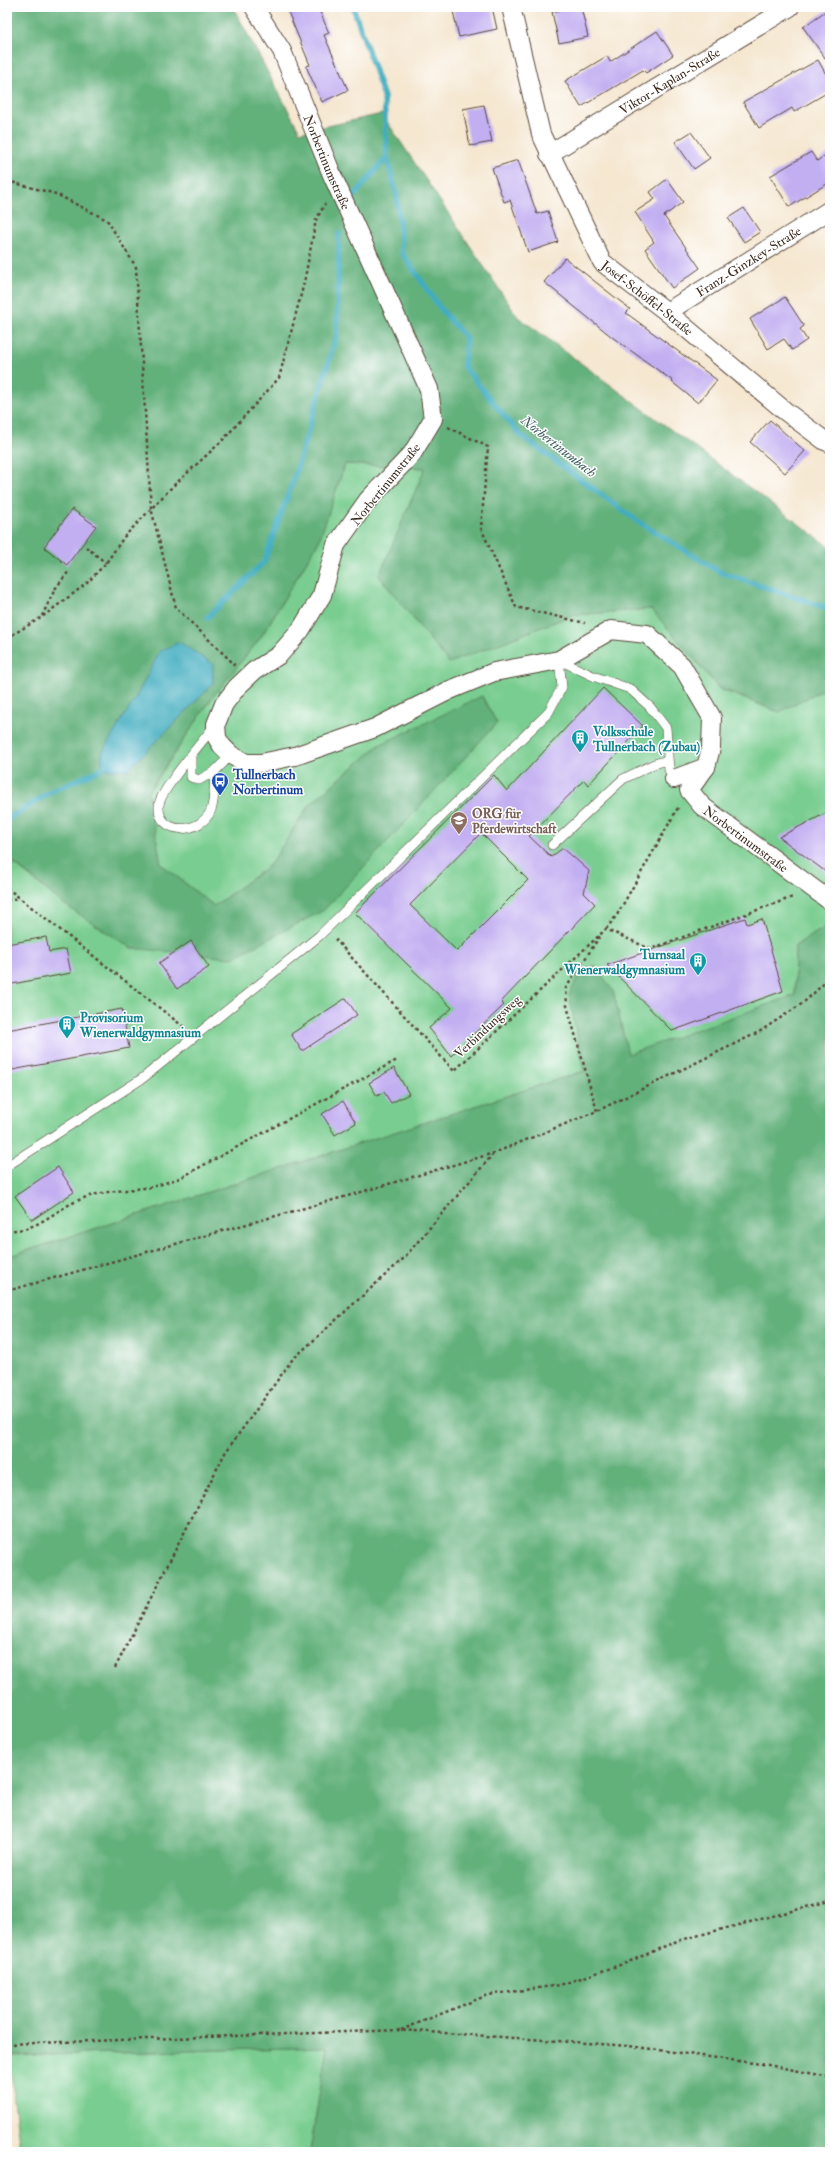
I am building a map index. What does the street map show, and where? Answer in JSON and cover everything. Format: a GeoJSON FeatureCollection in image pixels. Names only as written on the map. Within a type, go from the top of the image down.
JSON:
{"type":"FeatureCollection","features":[{"type":"Feature","properties":{"kind":"street","name":"Norbertinumstraße"},"geometry":{"type":"LineString","coordinates":[[216,724],[224,704],[237,687],[254,671],[279,655],[300,631],[322,595],[336,545],[368,500],[412,454],[433,419],[429,389],[336,183],[282,51],[254,7]]}},
{"type":"Feature","properties":{"kind":"street","name":"Josef-Schöffel-Straße"},"geometry":{"type":"LineString","coordinates":[[511,7],[541,134],[549,154],[602,262],[667,312],[785,411],[828,441]]}},
{"type":"Feature","properties":{"kind":"street","name":"Viktor-Kaplan-Straße"},"geometry":{"type":"LineString","coordinates":[[549,154],[790,7]]}},
{"type":"Feature","properties":{"kind":"street","name":"Franz-Ginzkey-Straße"},"geometry":{"type":"LineString","coordinates":[[667,312],[830,210]]}},
{"type":"Feature","properties":{"kind":"street"},"geometry":{"type":"LineString","coordinates":[[216,724],[217,738],[231,755],[246,763],[261,764],[295,756],[375,728],[450,690],[494,672],[559,660],[611,630],[647,634],[682,666],[712,718],[711,748],[706,768],[689,790]]}},
{"type":"Feature","properties":{"kind":"street"},"geometry":{"type":"LineString","coordinates":[[674,779],[706,768]]}},
{"type":"Feature","properties":{"kind":"street","name":"Norbertinumstraße"},"geometry":{"type":"LineString","coordinates":[[689,790],[702,806],[718,819],[830,901]]}},
{"type":"Feature","properties":{"kind":"lane"},"geometry":{"type":"LineString","coordinates":[[559,660],[592,676],[630,689],[650,707],[666,728],[669,770],[674,779]]}},
{"type":"Feature","properties":{"kind":"lane"},"geometry":{"type":"LineString","coordinates":[[7,1166],[143,1078],[319,936],[548,713],[562,687],[559,660]]}},
{"type":"Feature","properties":{"kind":"lane"},"geometry":{"type":"LineString","coordinates":[[215,771],[212,810],[206,819],[197,826],[182,830],[169,826],[162,818],[159,805],[172,779],[191,758],[216,724]]}},
{"type":"Feature","properties":{"kind":"lane"},"geometry":{"type":"LineString","coordinates":[[191,758],[190,778],[199,780],[215,771],[231,755]]}},
{"type":"Feature","properties":{"kind":"lane"},"geometry":{"type":"LineString","coordinates":[[552,845],[623,779],[654,764],[668,760]]}},
{"type":"Feature","properties":{"kind":"path"},"geometry":{"type":"LineString","coordinates":[[7,181],[56,194],[107,220],[136,266],[151,508],[176,608],[234,664],[231,671]]}},
{"type":"Feature","properties":{"kind":"path"},"geometry":{"type":"LineString","coordinates":[[7,638],[42,617],[86,584],[106,563],[124,536],[220,442],[279,378],[304,283],[316,220],[336,183]]}},
{"type":"Feature","properties":{"kind":"path"},"geometry":{"type":"LineString","coordinates":[[433,419],[488,447],[481,528],[516,607],[611,630]]}},
{"type":"Feature","properties":{"kind":"path"},"geometry":{"type":"LineString","coordinates":[[86,547],[106,563]]}},
{"type":"Feature","properties":{"kind":"path"},"geometry":{"type":"LineString","coordinates":[[42,617],[52,594],[69,571]]}},
{"type":"Feature","properties":{"kind":"path"},"geometry":{"type":"LineString","coordinates":[[597,1111],[567,1006],[566,988],[590,949],[616,915],[689,790]]}},
{"type":"Feature","properties":{"kind":"path"},"geometry":{"type":"LineString","coordinates":[[7,888],[195,1036]]}},
{"type":"Feature","properties":{"kind":"path"},"geometry":{"type":"LineString","coordinates":[[606,929],[650,949],[813,890]]}},
{"type":"Feature","properties":{"kind":"path"},"geometry":{"type":"LineString","coordinates":[[7,900],[19,898]]}},
{"type":"Feature","properties":{"kind":"path","name":"Verbindungsweg"},"geometry":{"type":"LineString","coordinates":[[329,943],[335,939],[454,1070],[606,929]]}},
{"type":"Feature","properties":{"kind":"path"},"geometry":{"type":"LineString","coordinates":[[7,1291],[352,1196],[494,1153],[597,1111],[759,1032],[803,1003],[830,978]]}},
{"type":"Feature","properties":{"kind":"path"},"geometry":{"type":"LineString","coordinates":[[7,1230],[14,1231],[34,1226],[85,1198],[99,1194],[152,1187],[180,1178],[396,1060]]}},
{"type":"Feature","properties":{"kind":"path"},"geometry":{"type":"LineString","coordinates":[[115,1668],[225,1453],[292,1360],[403,1259],[494,1153]]}},
{"type":"Feature","properties":{"kind":"path"},"geometry":{"type":"LineString","coordinates":[[401,2030],[488,1995],[560,1985],[626,1963],[677,1941],[830,1901]]}},
{"type":"Feature","properties":{"kind":"path"},"geometry":{"type":"LineString","coordinates":[[7,2044],[401,2030],[629,2046],[768,2065],[830,2077]]}},
{"type":"Feature","properties":{"kind":"green space"},"geometry":{"type":"Polygon","coordinates":[[[7,7],[233,7],[300,132],[382,114],[517,316],[830,547],[830,686],[779,712],[719,688],[651,609],[573,615],[449,663],[379,576],[425,468],[345,464],[319,541],[261,637],[212,698],[148,792],[161,864],[214,906],[270,865],[310,804],[379,745],[482,696],[497,723],[324,910],[232,958],[131,948],[62,903],[7,857],[7,7]]]}},
{"type":"Feature","properties":{"kind":"green space"},"geometry":{"type":"Polygon","coordinates":[[[345,464],[426,468],[379,576],[449,662],[573,615],[652,609],[719,689],[779,712],[830,686],[830,924],[795,946],[795,995],[628,1055],[613,991],[594,965],[585,1071],[7,1257],[7,858],[62,903],[232,958],[497,723],[482,696],[310,804],[270,865],[214,906],[161,864],[148,793],[212,698],[261,637],[319,541],[345,464]]]}},
{"type":"Feature","properties":{"kind":"green space"},"geometry":{"type":"Polygon","coordinates":[[[830,924],[830,2152],[310,2152],[327,2047],[7,2056],[7,1257],[584,1071],[569,995],[581,971],[595,965],[613,991],[628,1054],[795,995],[795,946],[830,924]]]}},
{"type":"Feature","properties":{"kind":"green space"},"geometry":{"type":"Polygon","coordinates":[[[327,2047],[310,2152],[20,2152],[9,2056],[327,2047]]]}},
{"type":"Feature","properties":{"kind":"water"},"geometry":{"type":"Polygon","coordinates":[[[179,642],[213,664],[213,684],[128,770],[102,769],[102,752],[136,697],[160,651],[179,642]]]}},
{"type":"Feature","properties":{"kind":"building"},"geometry":{"type":"Polygon","coordinates":[[[286,7],[318,7],[329,33],[324,35],[348,90],[322,102],[306,66],[310,65],[286,7]]]}},
{"type":"Feature","properties":{"kind":"building"},"geometry":{"type":"Polygon","coordinates":[[[452,7],[492,7],[497,29],[459,37],[452,7]]]}},
{"type":"Feature","properties":{"kind":"building"},"geometry":{"type":"Polygon","coordinates":[[[572,7],[581,7],[588,37],[559,43],[552,12],[572,7]]]}},
{"type":"Feature","properties":{"kind":"building"},"geometry":{"type":"Polygon","coordinates":[[[830,8],[830,65],[803,27],[830,8]]]}},
{"type":"Feature","properties":{"kind":"building"},"geometry":{"type":"Polygon","coordinates":[[[657,31],[673,55],[646,73],[643,70],[581,107],[565,81],[607,56],[610,62],[657,31]]]}},
{"type":"Feature","properties":{"kind":"building"},"geometry":{"type":"Polygon","coordinates":[[[818,60],[830,81],[830,91],[794,112],[792,108],[759,128],[743,102],[818,60]]]}},
{"type":"Feature","properties":{"kind":"building"},"geometry":{"type":"Polygon","coordinates":[[[484,105],[492,142],[470,146],[463,109],[484,105]]]}},
{"type":"Feature","properties":{"kind":"building"},"geometry":{"type":"Polygon","coordinates":[[[691,132],[710,158],[694,169],[675,142],[691,132]]]}},
{"type":"Feature","properties":{"kind":"building"},"geometry":{"type":"Polygon","coordinates":[[[811,152],[817,161],[830,152],[830,182],[789,207],[770,176],[811,152]]]}},
{"type":"Feature","properties":{"kind":"building"},"geometry":{"type":"Polygon","coordinates":[[[518,160],[537,214],[548,211],[558,242],[528,252],[510,200],[504,202],[492,168],[518,160]]]}},
{"type":"Feature","properties":{"kind":"building"},"geometry":{"type":"Polygon","coordinates":[[[667,179],[683,202],[664,216],[700,268],[672,288],[645,249],[654,242],[635,212],[655,199],[650,192],[667,179]]]}},
{"type":"Feature","properties":{"kind":"building"},"geometry":{"type":"Polygon","coordinates":[[[744,208],[760,232],[744,242],[728,218],[744,208]]]}},
{"type":"Feature","properties":{"kind":"building"},"geometry":{"type":"Polygon","coordinates":[[[565,258],[630,309],[626,313],[717,380],[698,403],[672,382],[673,381],[612,337],[544,282],[565,258]]]}},
{"type":"Feature","properties":{"kind":"building"},"geometry":{"type":"Polygon","coordinates":[[[785,297],[804,326],[800,329],[807,340],[792,350],[784,339],[768,349],[750,319],[785,297]]]}},
{"type":"Feature","properties":{"kind":"building"},"geometry":{"type":"Polygon","coordinates":[[[770,420],[805,451],[785,473],[750,442],[770,420]]]}},
{"type":"Feature","properties":{"kind":"building"},"geometry":{"type":"Polygon","coordinates":[[[72,509],[96,526],[67,565],[44,547],[72,509]]]}},
{"type":"Feature","properties":{"kind":"building"},"geometry":{"type":"Polygon","coordinates":[[[603,688],[643,726],[588,785],[584,780],[529,836],[551,857],[563,848],[589,871],[584,893],[595,904],[501,1002],[504,1005],[451,1056],[429,1028],[452,1008],[355,913],[494,775],[507,791],[603,688]],[[481,833],[410,905],[457,951],[528,880],[481,833]]]}},
{"type":"Feature","properties":{"kind":"building"},"geometry":{"type":"Polygon","coordinates":[[[830,811],[830,875],[779,837],[830,811]]]}},
{"type":"Feature","properties":{"kind":"building","name":"Turnsaal Wienerwaldgymnasium"},"geometry":{"type":"Polygon","coordinates":[[[745,918],[747,924],[762,919],[783,991],[672,1031],[607,965],[745,918]]]}},
{"type":"Feature","properties":{"kind":"building"},"geometry":{"type":"Polygon","coordinates":[[[46,937],[49,952],[66,949],[71,973],[7,985],[7,944],[46,937]]]}},
{"type":"Feature","properties":{"kind":"building"},"geometry":{"type":"Polygon","coordinates":[[[191,941],[209,967],[177,989],[159,963],[191,941]]]}},
{"type":"Feature","properties":{"kind":"building"},"geometry":{"type":"Polygon","coordinates":[[[346,998],[357,1015],[302,1051],[291,1034],[346,998]]]}},
{"type":"Feature","properties":{"kind":"building","name":"Provisorium Wienerwaldgymnasium"},"geometry":{"type":"Polygon","coordinates":[[[122,1009],[129,1048],[7,1071],[7,1030],[122,1009]]]}},
{"type":"Feature","properties":{"kind":"building"},"geometry":{"type":"Polygon","coordinates":[[[394,1068],[409,1094],[391,1103],[384,1092],[377,1096],[369,1083],[394,1068]]]}},
{"type":"Feature","properties":{"kind":"building"},"geometry":{"type":"Polygon","coordinates":[[[343,1101],[356,1123],[335,1135],[322,1114],[343,1101]]]}},
{"type":"Feature","properties":{"kind":"building"},"geometry":{"type":"Polygon","coordinates":[[[58,1167],[74,1192],[32,1220],[15,1196],[58,1167]]]}},
{"type":"Feature","properties":{"kind":"waterway","name":"Norbertinumbach"},"geometry":{"type":"LineString","coordinates":[[353,7],[384,97],[387,157],[397,197],[402,253],[440,308],[466,338],[464,367],[519,434],[637,521],[720,572],[830,609]]}},
{"type":"Feature","properties":{"kind":"waterway"},"geometry":{"type":"LineString","coordinates":[[354,196],[387,157]]}},
{"type":"Feature","properties":{"kind":"waterway"},"geometry":{"type":"LineString","coordinates":[[207,618],[264,562],[295,475],[337,333],[339,234]]}},
{"type":"Feature","properties":{"kind":"waterway"},"geometry":{"type":"LineString","coordinates":[[7,820],[52,791],[102,769],[107,763]]}},
{"type":"Feature","properties":{"kind":"place","name":"Volksschule Tullnerbach (Zubau)"},"geometry":{"type":"Point","coordinates":[580,753]}},
{"type":"Feature","properties":{"kind":"place","name":"Tullnerbach Norbertinum"},"geometry":{"type":"Point","coordinates":[220,796]}},
{"type":"Feature","properties":{"kind":"place","name":"ORG für Pferdewirtschaft"},"geometry":{"type":"Point","coordinates":[459,835]}},
{"type":"Feature","properties":{"kind":"place","name":"Turnsaal Wienerwaldgymnasium"},"geometry":{"type":"Point","coordinates":[698,976]}},
{"type":"Feature","properties":{"kind":"place","name":"Provisorium Wienerwaldgymnasium"},"geometry":{"type":"Point","coordinates":[67,1039]}}]}
